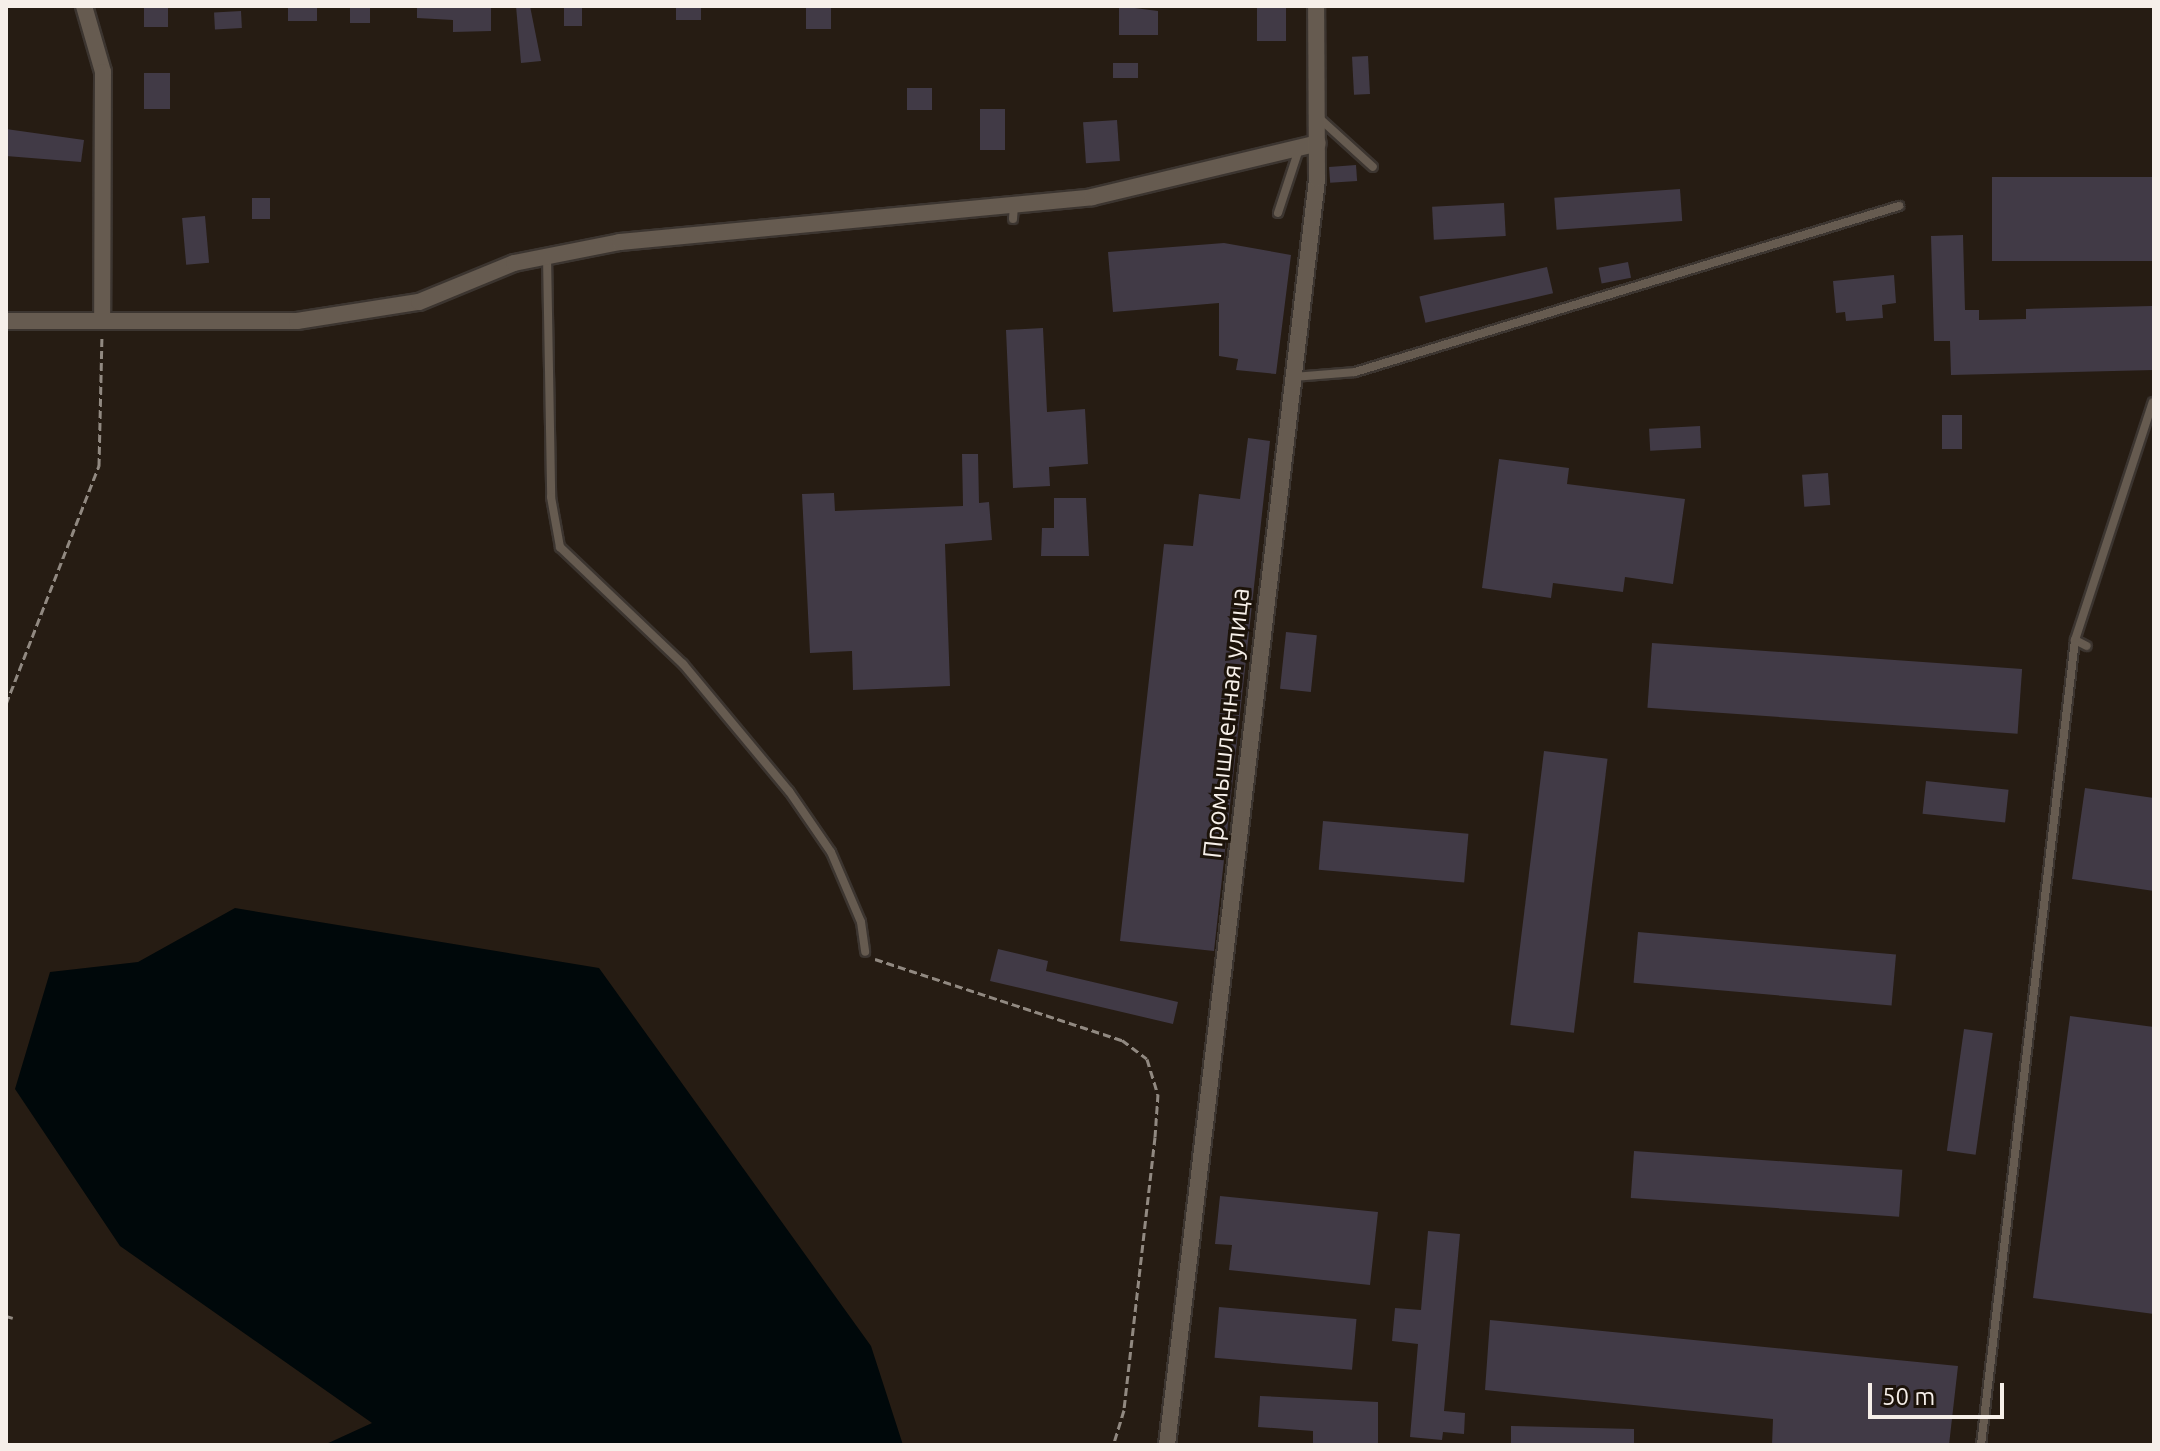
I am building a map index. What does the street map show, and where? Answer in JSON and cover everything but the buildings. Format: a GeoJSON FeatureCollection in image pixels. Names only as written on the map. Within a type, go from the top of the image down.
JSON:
{"type":"FeatureCollection","features":[{"type":"Feature","properties":{"kind":"street"},"geometry":{"type":"LineString","coordinates":[[84,6],[103,72],[102,317]]}},
{"type":"Feature","properties":{"kind":"street","name":"Промышленная улица"},"geometry":{"type":"LineString","coordinates":[[1167,1445],[1318,143],[1316,6]]}},
{"type":"Feature","properties":{"kind":"street"},"geometry":{"type":"LineString","coordinates":[[6,321],[102,317],[320,318],[419,302],[547,255],[620,242],[1014,212],[1092,197],[1318,143]]}},
{"type":"Feature","properties":{"kind":"lane"},"geometry":{"type":"LineString","coordinates":[[1318,116],[1373,167]]}},
{"type":"Feature","properties":{"kind":"lane"},"geometry":{"type":"LineString","coordinates":[[1278,213],[1299,148]]}},
{"type":"Feature","properties":{"kind":"lane"},"geometry":{"type":"LineString","coordinates":[[1289,378],[1355,372],[1899,206]]}},
{"type":"Feature","properties":{"kind":"lane"},"geometry":{"type":"LineString","coordinates":[[547,255],[551,497],[560,547],[683,664],[789,791],[831,852],[861,922],[865,952]]}},
{"type":"Feature","properties":{"kind":"lane"},"geometry":{"type":"LineString","coordinates":[[1981,1445],[2075,640],[2142,452],[2153,402]]}},
{"type":"Feature","properties":{"kind":"lane"},"geometry":{"type":"LineString","coordinates":[[2075,640],[2087,646]]}},
{"type":"Feature","properties":{"kind":"path"},"geometry":{"type":"LineString","coordinates":[[6,704],[99,466],[102,317]]}},
{"type":"Feature","properties":{"kind":"path"},"geometry":{"type":"LineString","coordinates":[[865,952],[896,971],[1122,1040],[1147,1059],[1158,1094],[1155,1137],[1124,1410],[1113,1445]]}},
{"type":"Feature","properties":{"kind":"path"},"geometry":{"type":"LineString","coordinates":[[6,1316],[13,1318]]}},
{"type":"Feature","properties":{"kind":"shaded area"},"geometry":{"type":"Polygon","coordinates":[[[235,908],[599,968],[871,1346],[903,1445],[324,1445],[372,1423],[120,1246],[15,1089],[50,972],[138,962],[235,908]]]}}]}
